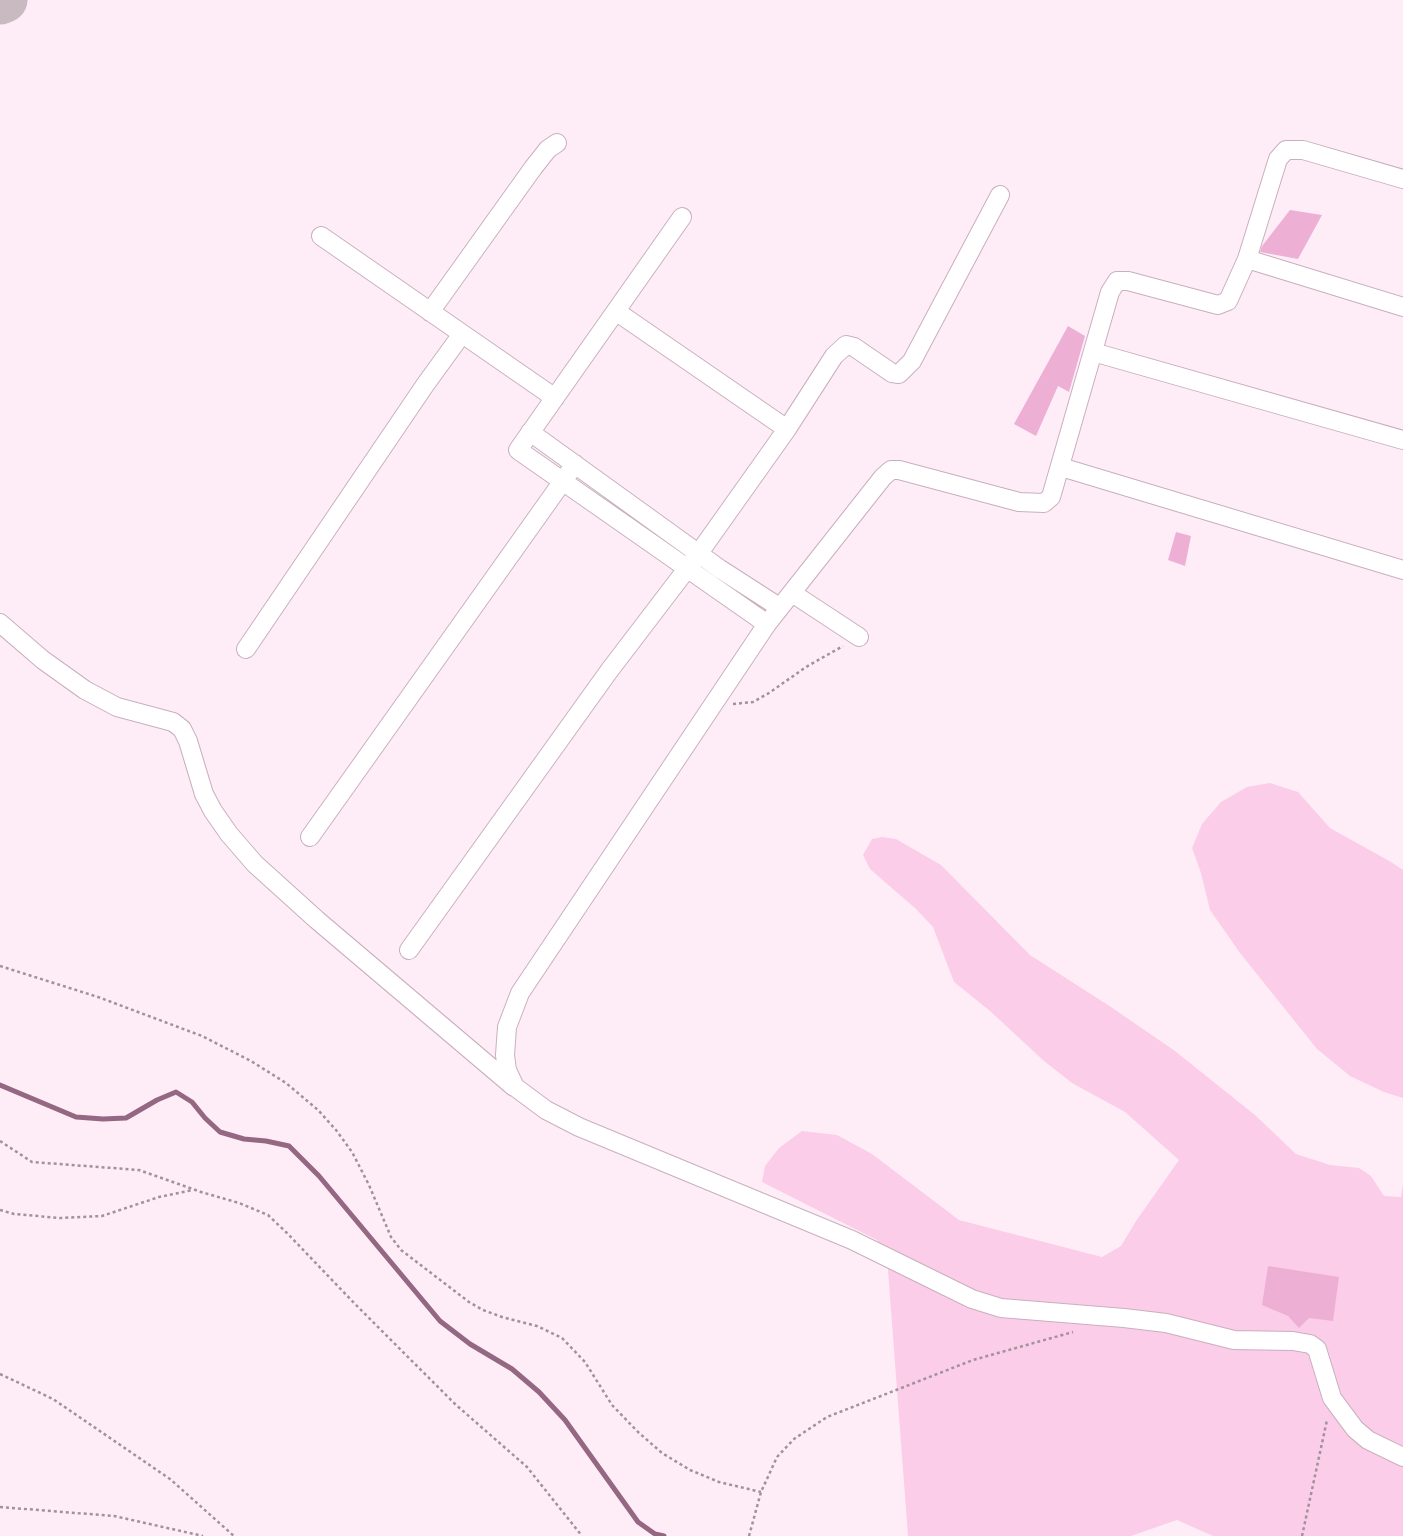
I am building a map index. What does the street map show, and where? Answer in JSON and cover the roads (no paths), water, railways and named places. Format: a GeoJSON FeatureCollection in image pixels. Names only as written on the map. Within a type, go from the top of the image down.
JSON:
{"type":"FeatureCollection","features":[{"type":"Feature","properties":{"kind":"street"},"geometry":{"type":"LineString","coordinates":[[430,312],[533,168],[548,149],[557,143]]}},
{"type":"Feature","properties":{"kind":"street"},"geometry":{"type":"LineString","coordinates":[[515,1087],[508,1070],[505,1055],[507,1027],[520,993],[767,624],[883,477],[891,470],[899,470],[1019,502],[1033,504],[1044,503],[1052,497],[1110,292],[1116,281],[1128,281],[1218,305],[1228,301],[1247,259],[1278,159],[1286,150],[1303,150],[1403,179]]}},
{"type":"Feature","properties":{"kind":"street"},"geometry":{"type":"LineString","coordinates":[[409,950],[609,671],[699,553],[786,429],[834,356],[846,345],[854,347],[892,373],[899,374],[912,361],[1000,195]]}},
{"type":"Feature","properties":{"kind":"street"},"geometry":{"type":"LineString","coordinates":[[682,217],[617,312],[518,450],[767,624]]}},
{"type":"Feature","properties":{"kind":"street"},"geometry":{"type":"LineString","coordinates":[[321,236],[555,398]]}},
{"type":"Feature","properties":{"kind":"street"},"geometry":{"type":"LineString","coordinates":[[1247,259],[1403,307]]}},
{"type":"Feature","properties":{"kind":"street"},"geometry":{"type":"LineString","coordinates":[[617,312],[786,429]]}},
{"type":"Feature","properties":{"kind":"street"},"geometry":{"type":"LineString","coordinates":[[246,649],[425,385],[462,334]]}},
{"type":"Feature","properties":{"kind":"street"},"geometry":{"type":"LineString","coordinates":[[1094,352],[1403,440]]}},
{"type":"Feature","properties":{"kind":"street"},"geometry":{"type":"LineString","coordinates":[[530,432],[699,553],[780,607]]}},
{"type":"Feature","properties":{"kind":"street"},"geometry":{"type":"LineString","coordinates":[[310,837],[575,464]]}},
{"type":"Feature","properties":{"kind":"street"},"geometry":{"type":"LineString","coordinates":[[1061,467],[1403,570]]}},
{"type":"Feature","properties":{"kind":"street"},"geometry":{"type":"LineString","coordinates":[[792,592],[859,637]]}},
{"type":"Feature","properties":{"kind":"street"},"geometry":{"type":"LineString","coordinates":[[0,623],[43,660],[85,690],[117,707],[173,722],[182,730],[188,741],[204,794],[213,811],[229,834],[255,864],[317,920],[515,1087],[546,1110],[579,1127],[852,1240],[972,1299],[1001,1308],[1166,1323],[1234,1340],[1293,1341],[1310,1344],[1318,1349],[1332,1398],[1355,1429],[1368,1440],[1403,1457]]}},
{"type":"Feature","properties":{"kind":"waterway"},"geometry":{"type":"LineString","coordinates":[[0,1085],[76,1117],[103,1119],[126,1118],[157,1100],[176,1092],[192,1102],[205,1118],[220,1132],[244,1139],[266,1141],[289,1146],[319,1176],[440,1321],[470,1344],[512,1369],[539,1392],[565,1420],[638,1522],[655,1534],[664,1536]]}}]}
